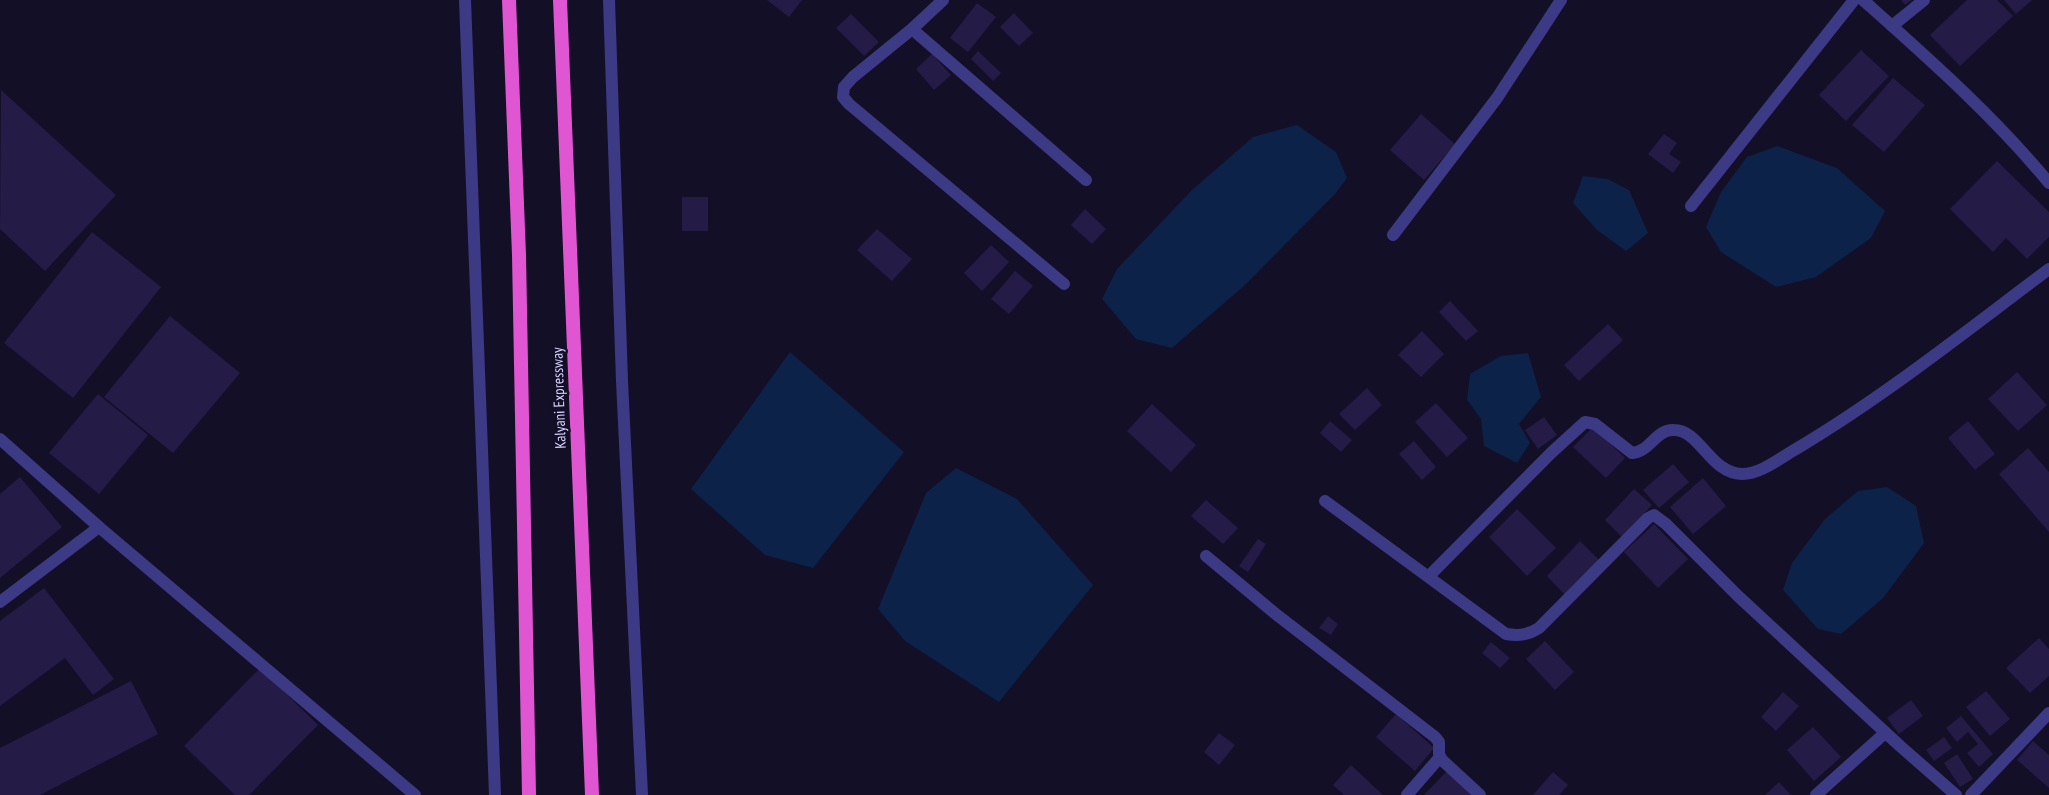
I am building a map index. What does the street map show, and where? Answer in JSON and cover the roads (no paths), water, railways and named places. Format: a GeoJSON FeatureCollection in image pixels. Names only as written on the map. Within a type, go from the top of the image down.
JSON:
{"type":"FeatureCollection","features":[{"type":"Feature","properties":{"kind":"highway"},"geometry":{"type":"LineString","coordinates":[[509,0],[519,264],[529,795]]}},
{"type":"Feature","properties":{"kind":"highway","name":"Kalyani Expressway"},"geometry":{"type":"LineString","coordinates":[[560,0],[592,795]]}},
{"type":"Feature","properties":{"kind":"street"},"geometry":{"type":"LineString","coordinates":[[465,0],[495,795]]}},
{"type":"Feature","properties":{"kind":"street"},"geometry":{"type":"LineString","coordinates":[[609,0],[622,381],[642,795]]}},
{"type":"Feature","properties":{"kind":"street"},"geometry":{"type":"LineString","coordinates":[[943,0],[912,29],[853,77],[844,87],[843,97],[856,110],[1064,284]]}},
{"type":"Feature","properties":{"kind":"street"},"geometry":{"type":"LineString","coordinates":[[1393,235],[1497,98],[1561,0]]}},
{"type":"Feature","properties":{"kind":"street"},"geometry":{"type":"LineString","coordinates":[[1691,206],[1854,0]]}},
{"type":"Feature","properties":{"kind":"street"},"geometry":{"type":"LineString","coordinates":[[1863,0],[1940,69],[2020,148],[2049,184]]}},
{"type":"Feature","properties":{"kind":"street"},"geometry":{"type":"LineString","coordinates":[[1892,26],[1924,0]]}},
{"type":"Feature","properties":{"kind":"street"},"geometry":{"type":"LineString","coordinates":[[912,29],[1086,180]]}},
{"type":"Feature","properties":{"kind":"street"},"geometry":{"type":"LineString","coordinates":[[1429,576],[1551,453],[1585,422],[1591,422],[1600,427],[1632,452],[1643,450],[1667,431],[1682,431],[1692,438],[1712,460],[1727,470],[1742,474],[1755,472],[1812,439],[1880,394],[2049,270]]}},
{"type":"Feature","properties":{"kind":"street"},"geometry":{"type":"LineString","coordinates":[[0,439],[99,527],[415,795]]}},
{"type":"Feature","properties":{"kind":"street"},"geometry":{"type":"LineString","coordinates":[[1326,502],[1506,634],[1518,636],[1531,633],[1539,628],[1648,518],[1654,515],[1666,524],[1738,596],[1885,733],[1956,795]]}},
{"type":"Feature","properties":{"kind":"street"},"geometry":{"type":"LineString","coordinates":[[0,602],[99,527]]}},
{"type":"Feature","properties":{"kind":"street"},"geometry":{"type":"LineString","coordinates":[[1206,556],[1277,615],[1436,737],[1440,742],[1440,757],[1407,795]]}},
{"type":"Feature","properties":{"kind":"street"},"geometry":{"type":"LineString","coordinates":[[1971,795],[2049,713]]}},
{"type":"Feature","properties":{"kind":"street"},"geometry":{"type":"LineString","coordinates":[[1816,795],[1885,733]]}},
{"type":"Feature","properties":{"kind":"street"},"geometry":{"type":"LineString","coordinates":[[1440,757],[1480,795]]}},
{"type":"Feature","properties":{"kind":"water"},"geometry":{"type":"Polygon","coordinates":[[[1297,125],[1336,152],[1347,178],[1336,193],[1245,285],[1172,348],[1136,339],[1102,299],[1117,269],[1191,191],[1253,137],[1297,125]]]}},
{"type":"Feature","properties":{"kind":"water"},"geometry":{"type":"Polygon","coordinates":[[[1777,146],[1837,168],[1885,211],[1871,238],[1816,277],[1776,287],[1721,252],[1706,227],[1721,192],[1747,157],[1777,146]]]}},
{"type":"Feature","properties":{"kind":"water"},"geometry":{"type":"Polygon","coordinates":[[[1583,176],[1608,179],[1629,190],[1648,233],[1626,251],[1597,230],[1573,203],[1583,176]]]}},
{"type":"Feature","properties":{"kind":"water"},"geometry":{"type":"Polygon","coordinates":[[[790,352],[904,452],[813,568],[765,555],[691,489],[790,352]]]}},
{"type":"Feature","properties":{"kind":"water"},"geometry":{"type":"Polygon","coordinates":[[[1528,353],[1541,397],[1519,424],[1530,443],[1517,463],[1484,446],[1481,419],[1467,400],[1470,374],[1501,356],[1528,353]]]}},
{"type":"Feature","properties":{"kind":"water"},"geometry":{"type":"Polygon","coordinates":[[[956,468],[1017,499],[1093,585],[999,702],[905,641],[878,609],[926,493],[956,468]]]}},
{"type":"Feature","properties":{"kind":"water"},"geometry":{"type":"Polygon","coordinates":[[[1887,487],[1916,506],[1924,543],[1883,598],[1841,634],[1818,629],[1783,590],[1792,563],[1825,519],[1858,491],[1887,487]]]}}]}
